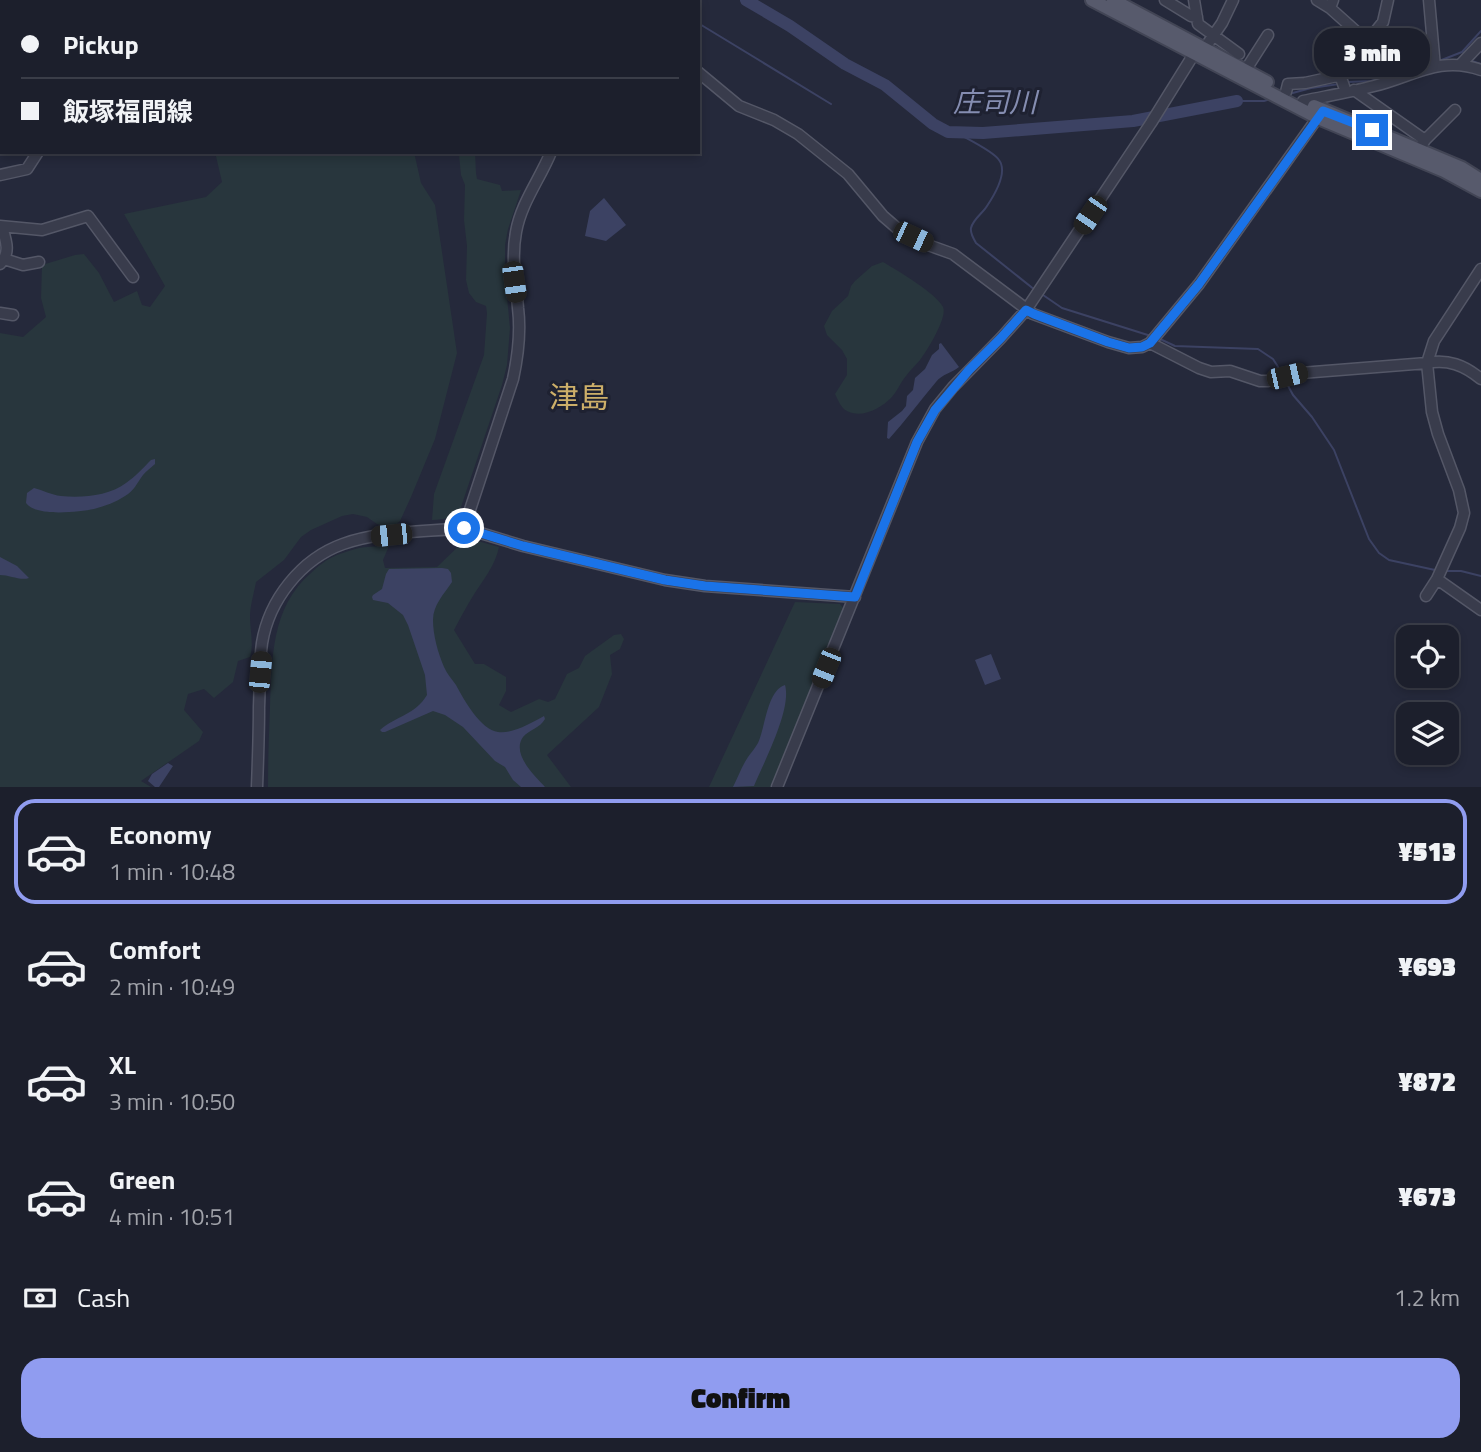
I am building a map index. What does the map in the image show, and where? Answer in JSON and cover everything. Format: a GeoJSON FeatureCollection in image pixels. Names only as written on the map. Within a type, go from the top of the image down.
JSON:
{"type":"FeatureCollection","features":[{"type":"Feature","properties":{"kind":"main road"},"geometry":{"type":"LineString","coordinates":[[1091,0],[1245,71],[1303,101],[1320,114],[1423,145],[1481,180]]}},
{"type":"Feature","properties":{"kind":"main road"},"geometry":{"type":"LineString","coordinates":[[1113,0],[1199,50],[1320,114],[1481,191]]}},
{"type":"Feature","properties":{"kind":"street"},"geometry":{"type":"LineString","coordinates":[[1165,0],[1197,17]]}},
{"type":"Feature","properties":{"kind":"street"},"geometry":{"type":"LineString","coordinates":[[1194,0],[1198,24],[1239,54]]}},
{"type":"Feature","properties":{"kind":"street"},"geometry":{"type":"LineString","coordinates":[[777,787],[917,442],[935,410],[1026,310],[1199,50],[1222,23],[1233,0]]}},
{"type":"Feature","properties":{"kind":"street"},"geometry":{"type":"LineString","coordinates":[[1317,0],[1331,4],[1368,42]]}},
{"type":"Feature","properties":{"kind":"street"},"geometry":{"type":"LineString","coordinates":[[1388,0],[1383,22],[1343,72],[1342,78],[1350,91],[1423,145],[1455,110]]}},
{"type":"Feature","properties":{"kind":"street"},"geometry":{"type":"LineString","coordinates":[[1429,0],[1435,67]]}},
{"type":"Feature","properties":{"kind":"street"},"geometry":{"type":"LineString","coordinates":[[1245,71],[1268,35]]}},
{"type":"Feature","properties":{"kind":"street"},"geometry":{"type":"LineString","coordinates":[[1461,64],[1481,43]]}},
{"type":"Feature","properties":{"kind":"street"},"geometry":{"type":"LineString","coordinates":[[1303,101],[1378,86],[1435,67],[1461,64],[1481,70]]}},
{"type":"Feature","properties":{"kind":"street"},"geometry":{"type":"LineString","coordinates":[[700,74],[739,106],[774,120],[798,134],[848,174],[883,216],[898,229],[928,245],[953,254],[1026,310],[1129,348],[1150,343],[1199,284],[1320,114]]}},
{"type":"Feature","properties":{"kind":"street"},"geometry":{"type":"LineString","coordinates":[[1286,92],[1288,84],[1292,83],[1338,76],[1342,78]]}},
{"type":"Feature","properties":{"kind":"street"},"geometry":{"type":"LineString","coordinates":[[0,176],[27,169],[37,154]]}},
{"type":"Feature","properties":{"kind":"street"},"geometry":{"type":"LineString","coordinates":[[460,528],[513,379],[518,358],[519,311],[513,261],[516,232],[524,204],[550,154]]}},
{"type":"Feature","properties":{"kind":"street"},"geometry":{"type":"LineString","coordinates":[[39,262],[23,265],[2,261],[4,244],[1,227],[42,230],[88,216],[133,277]]}},
{"type":"Feature","properties":{"kind":"street"},"geometry":{"type":"LineString","coordinates":[[1426,596],[1437,579],[1464,513],[1459,490],[1432,412],[1427,363],[1434,341],[1481,269]]}},
{"type":"Feature","properties":{"kind":"street"},"geometry":{"type":"LineString","coordinates":[[0,313],[13,315]]}},
{"type":"Feature","properties":{"kind":"street"},"geometry":{"type":"LineString","coordinates":[[1150,343],[1211,372],[1230,371],[1268,382],[1301,373],[1448,361],[1473,372],[1481,379]]}},
{"type":"Feature","properties":{"kind":"street"},"geometry":{"type":"LineString","coordinates":[[257,787],[262,641],[281,594],[295,576],[317,558],[341,544],[370,537],[460,528],[665,580],[705,586],[855,597]]}},
{"type":"Feature","properties":{"kind":"street"},"geometry":{"type":"LineString","coordinates":[[1437,579],[1481,610]]}},
{"type":"Feature","properties":{"kind":"shaded area"},"geometry":{"type":"Polygon","coordinates":[[[215,154],[414,154],[421,183],[435,205],[457,353],[435,439],[400,521],[395,525],[384,526],[367,517],[353,514],[342,516],[301,537],[284,560],[256,582],[250,613],[250,657],[238,661],[233,682],[214,698],[204,689],[188,694],[184,710],[203,732],[199,741],[141,781],[151,787],[0,787],[0,333],[23,337],[46,317],[41,298],[42,265],[75,255],[84,254],[99,273],[114,302],[137,291],[142,305],[150,307],[165,286],[124,214],[206,197],[222,182],[215,154]]]}},
{"type":"Feature","properties":{"kind":"shaded area"},"geometry":{"type":"Polygon","coordinates":[[[475,154],[477,179],[500,185],[502,191],[521,190],[505,245],[510,328],[507,365],[502,385],[461,507],[452,516],[432,520],[434,494],[484,355],[486,306],[476,302],[469,293],[466,280],[465,185],[459,155],[475,154]]]}},
{"type":"Feature","properties":{"kind":"shaded area"},"geometry":{"type":"Polygon","coordinates":[[[883,262],[933,295],[944,312],[927,349],[891,398],[871,411],[853,413],[843,408],[835,394],[847,375],[847,359],[827,335],[824,326],[832,311],[848,296],[855,281],[872,266],[883,262]]]}},
{"type":"Feature","properties":{"kind":"shaded area"},"geometry":{"type":"Polygon","coordinates":[[[467,538],[499,547],[492,567],[454,630],[475,664],[484,664],[506,677],[506,691],[499,705],[511,712],[539,699],[548,702],[555,699],[567,674],[579,668],[585,656],[614,635],[621,634],[624,639],[620,649],[610,655],[612,674],[599,707],[547,755],[571,787],[268,787],[273,652],[281,618],[298,587],[326,561],[352,550],[389,546],[383,560],[385,568],[437,567],[467,538]]]}},
{"type":"Feature","properties":{"kind":"shaded area"},"geometry":{"type":"Polygon","coordinates":[[[795,602],[840,604],[844,609],[771,787],[709,787],[795,602]]]}},
{"type":"Feature","properties":{"kind":"water"},"geometry":{"type":"Polygon","coordinates":[[[604,198],[626,225],[606,241],[585,236],[590,211],[604,198]]]}},
{"type":"Feature","properties":{"kind":"water"},"geometry":{"type":"Polygon","coordinates":[[[941,343],[959,367],[938,379],[889,439],[887,438],[888,422],[906,406],[907,396],[913,390],[915,378],[925,369],[941,343]]]}},
{"type":"Feature","properties":{"kind":"water"},"geometry":{"type":"Polygon","coordinates":[[[155,459],[155,464],[131,492],[102,507],[48,512],[26,503],[27,493],[34,488],[69,497],[112,491],[129,481],[155,459]]]}},
{"type":"Feature","properties":{"kind":"water"},"geometry":{"type":"Polygon","coordinates":[[[0,557],[17,566],[29,578],[0,575],[0,557]]]}},
{"type":"Feature","properties":{"kind":"water"},"geometry":{"type":"Polygon","coordinates":[[[442,568],[451,573],[452,582],[437,605],[433,620],[436,644],[444,667],[474,713],[492,730],[510,731],[544,716],[543,722],[523,737],[520,750],[530,771],[545,787],[521,787],[505,767],[495,761],[463,727],[445,715],[433,711],[385,732],[380,730],[417,707],[427,695],[425,675],[403,615],[388,603],[373,600],[372,597],[382,589],[389,569],[442,568]]]}},
{"type":"Feature","properties":{"kind":"water"},"geometry":{"type":"Polygon","coordinates":[[[991,654],[1001,679],[985,685],[975,660],[991,654]]]}},
{"type":"Feature","properties":{"kind":"water"},"geometry":{"type":"Polygon","coordinates":[[[785,685],[785,708],[754,786],[733,787],[758,743],[774,694],[785,685]]]}},
{"type":"Feature","properties":{"kind":"water"},"geometry":{"type":"Polygon","coordinates":[[[168,763],[173,766],[159,787],[155,787],[148,781],[152,774],[168,763]]]}},
{"type":"Feature","properties":{"kind":"waterway","name":"庄司川"},"geometry":{"type":"LineString","coordinates":[[746,0],[845,64],[885,85],[933,124],[948,132],[983,133],[1133,121],[1237,101]]}},
{"type":"Feature","properties":{"kind":"waterway"},"geometry":{"type":"LineString","coordinates":[[700,24],[831,104]]}},
{"type":"Feature","properties":{"kind":"waterway"},"geometry":{"type":"LineString","coordinates":[[1439,61],[1462,52],[1481,31]]}},
{"type":"Feature","properties":{"kind":"waterway"},"geometry":{"type":"LineString","coordinates":[[1469,60],[1481,64]]}},
{"type":"Feature","properties":{"kind":"waterway"},"geometry":{"type":"LineString","coordinates":[[1348,82],[1371,81],[1403,72]]}},
{"type":"Feature","properties":{"kind":"waterway"},"geometry":{"type":"LineString","coordinates":[[1289,94],[1339,84]]}},
{"type":"Feature","properties":{"kind":"waterway"},"geometry":{"type":"LineString","coordinates":[[1237,101],[1270,99]]}},
{"type":"Feature","properties":{"kind":"waterway"},"geometry":{"type":"LineString","coordinates":[[957,133],[991,153],[999,160],[1002,171],[997,189],[972,225],[973,237],[976,243],[1035,290]]}},
{"type":"Feature","properties":{"kind":"waterway"},"geometry":{"type":"LineString","coordinates":[[1043,295],[1062,308],[1151,336]]}},
{"type":"Feature","properties":{"kind":"waterway"},"geometry":{"type":"LineString","coordinates":[[1160,339],[1175,346],[1258,349],[1273,359],[1282,373]]}},
{"type":"Feature","properties":{"kind":"waterway"},"geometry":{"type":"LineString","coordinates":[[1286,382],[1334,450],[1369,539],[1379,553],[1389,560],[1435,570]]}},
{"type":"Feature","properties":{"kind":"waterway"},"geometry":{"type":"LineString","coordinates":[[1444,571],[1461,571],[1481,576]]}},
{"type":"Feature","properties":{"kind":"district","name":"津島"},"geometry":{"type":"Point","coordinates":[579,397]}},
{"type":"Feature","properties":{"kind":"route"},"geometry":{"type":"LineString","coordinates":[[464,528],[523,546],[665,580],[705,586],[855,597],[917,442],[935,410],[953,387],[1026,310],[1129,348],[1150,343],[1199,284],[1323,111],[1372,130]]}}]}
